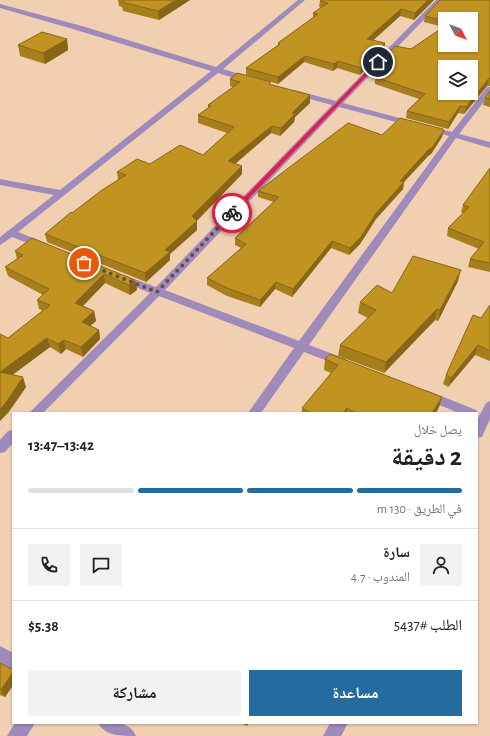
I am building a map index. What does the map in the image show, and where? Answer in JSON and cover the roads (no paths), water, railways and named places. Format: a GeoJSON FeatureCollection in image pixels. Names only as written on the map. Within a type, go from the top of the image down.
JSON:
{"type":"FeatureCollection","features":[{"type":"Feature","properties":{"kind":"street"},"geometry":{"type":"LineString","coordinates":[[0,242],[216,71],[302,0]]}},
{"type":"Feature","properties":{"kind":"street"},"geometry":{"type":"LineString","coordinates":[[36,412],[157,292],[337,104],[440,0]]}},
{"type":"Feature","properties":{"kind":"street"},"geometry":{"type":"LineString","coordinates":[[0,6],[79,28],[216,71],[254,81]]}},
{"type":"Feature","properties":{"kind":"street"},"geometry":{"type":"LineString","coordinates":[[284,89],[490,144]]}},
{"type":"Feature","properties":{"kind":"street"},"geometry":{"type":"LineString","coordinates":[[255,412],[454,135],[490,90]]}},
{"type":"Feature","properties":{"kind":"street"},"geometry":{"type":"LineString","coordinates":[[0,182],[61,193]]}},
{"type":"Feature","properties":{"kind":"street"},"geometry":{"type":"LineString","coordinates":[[11,233],[55,251]]}},
{"type":"Feature","properties":{"kind":"street"},"geometry":{"type":"LineString","coordinates":[[113,274],[354,367]]}},
{"type":"Feature","properties":{"kind":"street"},"geometry":{"type":"LineString","coordinates":[[413,390],[469,412]]}},
{"type":"Feature","properties":{"kind":"street"},"geometry":{"type":"LineString","coordinates":[[478,431],[490,406]]}},
{"type":"Feature","properties":{"kind":"street"},"geometry":{"type":"LineString","coordinates":[[0,448],[12,436]]}},
{"type":"Feature","properties":{"kind":"street"},"geometry":{"type":"LineString","coordinates":[[0,654],[12,661]]}},
{"type":"Feature","properties":{"kind":"street"},"geometry":{"type":"LineString","coordinates":[[16,736],[25,724]]}},
{"type":"Feature","properties":{"kind":"street"},"geometry":{"type":"LineString","coordinates":[[109,724],[127,736]]}},
{"type":"Feature","properties":{"kind":"street"},"geometry":{"type":"LineString","coordinates":[[332,736],[338,724]]}}]}
